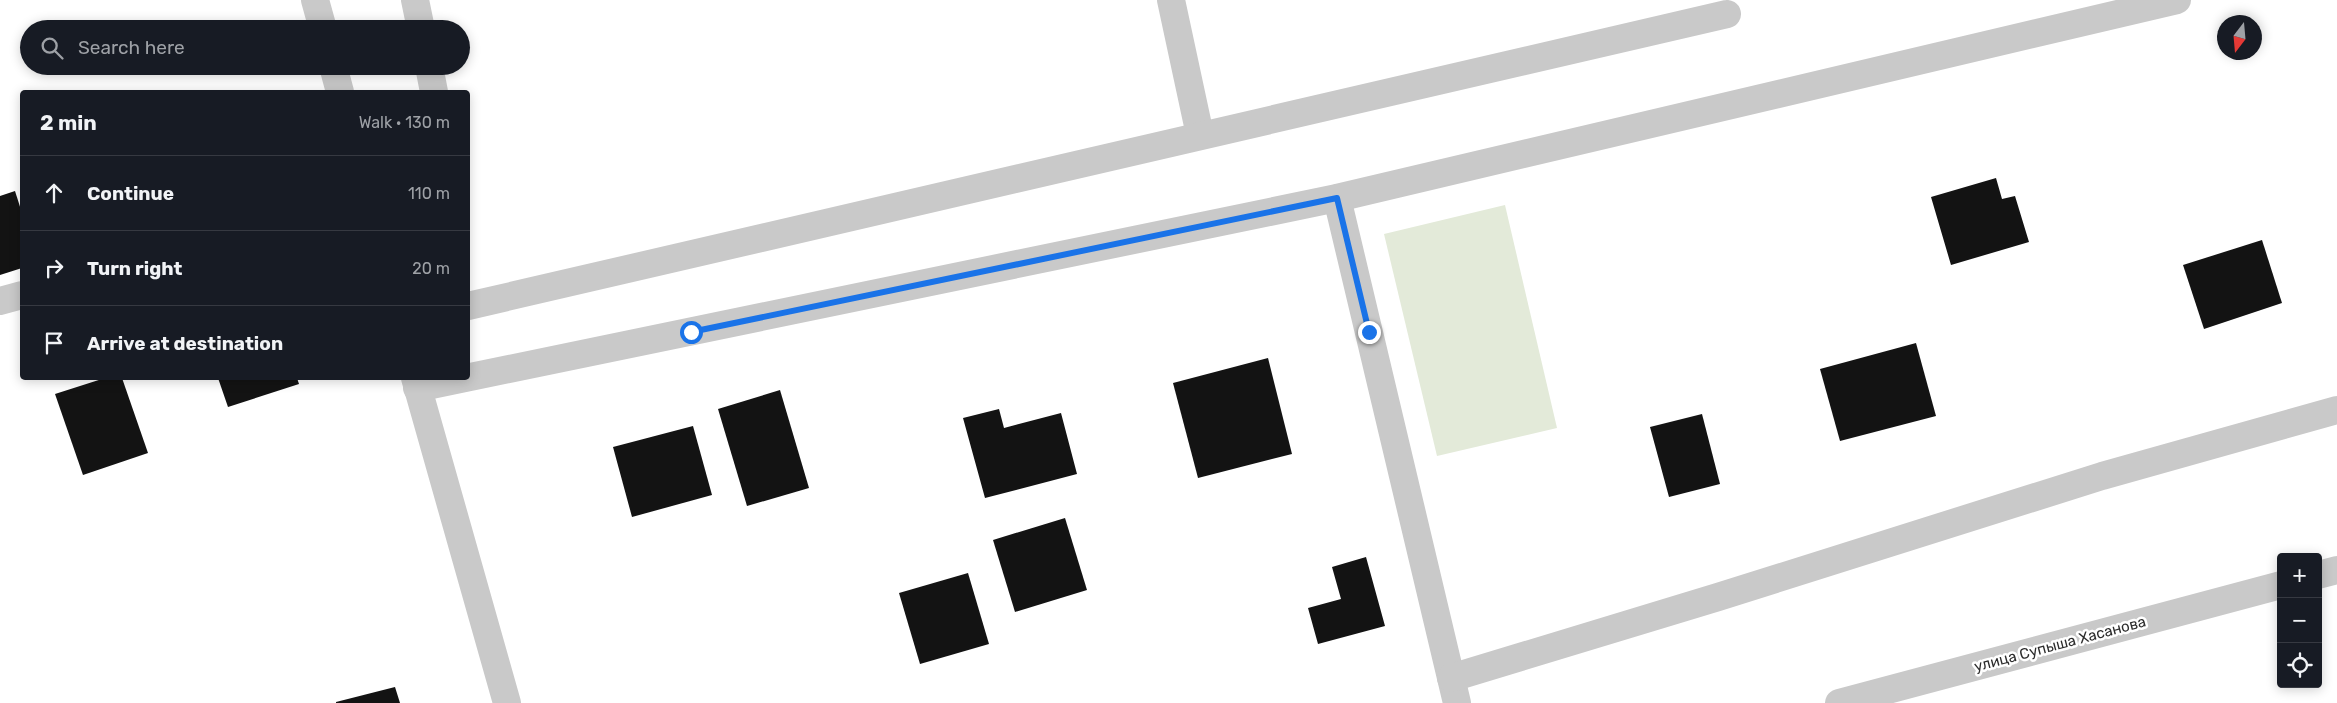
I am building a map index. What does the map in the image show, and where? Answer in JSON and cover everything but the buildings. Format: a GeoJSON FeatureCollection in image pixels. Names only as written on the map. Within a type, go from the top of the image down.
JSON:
{"type":"FeatureCollection","features":[{"type":"Feature","properties":{"kind":"street"},"geometry":{"type":"LineString","coordinates":[[315,0],[321,20]]}},
{"type":"Feature","properties":{"kind":"street"},"geometry":{"type":"LineString","coordinates":[[415,0],[419,20]]}},
{"type":"Feature","properties":{"kind":"street"},"geometry":{"type":"LineString","coordinates":[[1171,0],[1200,136]]}},
{"type":"Feature","properties":{"kind":"street"},"geometry":{"type":"LineString","coordinates":[[470,372],[1337,198],[2177,0]]}},
{"type":"Feature","properties":{"kind":"street"},"geometry":{"type":"LineString","coordinates":[[470,306],[1727,14]]}},
{"type":"Feature","properties":{"kind":"street"},"geometry":{"type":"LineString","coordinates":[[335,75],[339,90]]}},
{"type":"Feature","properties":{"kind":"street"},"geometry":{"type":"LineString","coordinates":[[431,75],[434,90]]}},
{"type":"Feature","properties":{"kind":"street"},"geometry":{"type":"LineString","coordinates":[[1337,198],[1454,690],[1728,594],[2102,476],[2337,410]]}},
{"type":"Feature","properties":{"kind":"street"},"geometry":{"type":"LineString","coordinates":[[0,301],[20,296]]}},
{"type":"Feature","properties":{"kind":"street"},"geometry":{"type":"LineString","coordinates":[[431,380],[416,383],[507,703]]}},
{"type":"Feature","properties":{"kind":"street"},"geometry":{"type":"LineString","coordinates":[[2322,574],[2337,570]]}},
{"type":"Feature","properties":{"kind":"street","name":"улица Супыша Хасанова"},"geometry":{"type":"LineString","coordinates":[[1839,703],[2277,587]]}},
{"type":"Feature","properties":{"kind":"green space"},"geometry":{"type":"Polygon","coordinates":[[[1505,205],[1557,428],[1437,456],[1384,234],[1505,205]]]}},
{"type":"Feature","properties":{"kind":"route"},"geometry":{"type":"LineString","coordinates":[[691,332],[1337,198],[1369,332]]}}]}
